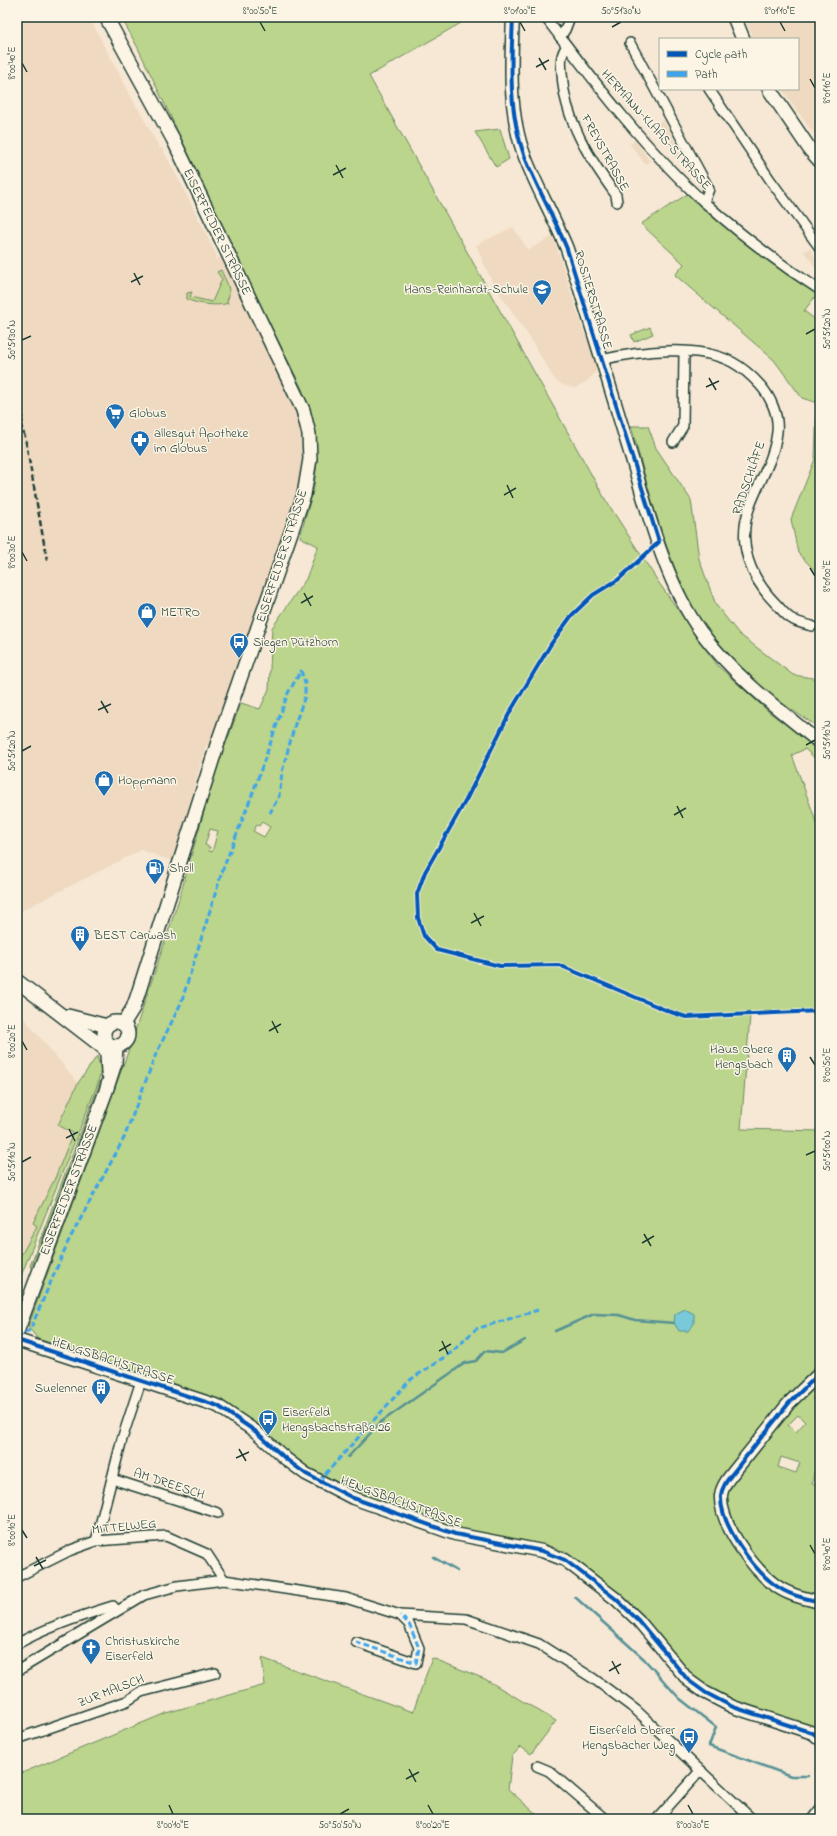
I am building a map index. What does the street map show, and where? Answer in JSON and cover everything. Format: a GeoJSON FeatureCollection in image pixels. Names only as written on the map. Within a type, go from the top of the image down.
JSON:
{"type":"FeatureCollection","features":[{"type":"Feature","properties":{"kind":"main road","name":"EISERFELDER STRASSE"},"geometry":{"type":"LineString","coordinates":[[106,17],[173,139],[292,384],[303,410],[309,434],[310,459],[304,495],[216,749],[139,992],[133,1008],[123,1024]]}},
{"type":"Feature","properties":{"kind":"main road"},"geometry":{"type":"LineString","coordinates":[[734,17],[743,38]]}},
{"type":"Feature","properties":{"kind":"main road"},"geometry":{"type":"LineString","coordinates":[[770,90],[811,151],[820,161]]}},
{"type":"Feature","properties":{"kind":"main road"},"geometry":{"type":"LineString","coordinates":[[17,981],[104,1048],[107,1053],[109,1067],[106,1091]]}},
{"type":"Feature","properties":{"kind":"main road"},"geometry":{"type":"LineString","coordinates":[[62,1015],[105,1030]]}},
{"type":"Feature","properties":{"kind":"main road"},"geometry":{"type":"LineString","coordinates":[[113,1022],[123,1024],[128,1032],[127,1039],[123,1044],[116,1046],[106,1041],[105,1030],[113,1022]]}},
{"type":"Feature","properties":{"kind":"main road","name":"EISERFELDER STRASSE"},"geometry":{"type":"LineString","coordinates":[[17,1332],[106,1091],[115,1063],[116,1046]]}},
{"type":"Feature","properties":{"kind":"main road"},"geometry":{"type":"LineString","coordinates":[[17,1313],[28,1303]]}},
{"type":"Feature","properties":{"kind":"street","name":"ROSTERSTRASSE"},"geometry":{"type":"LineString","coordinates":[[513,17],[514,104],[523,150],[566,249],[658,542],[669,571],[692,617],[701,631],[736,673],[820,743]]}},
{"type":"Feature","properties":{"kind":"street","name":"HERMANN-KLAAS-STRASSE"},"geometry":{"type":"LineString","coordinates":[[545,17],[620,113],[704,202],[769,255],[820,290]]}},
{"type":"Feature","properties":{"kind":"street"},"geometry":{"type":"LineString","coordinates":[[560,36],[565,30],[570,17]]}},
{"type":"Feature","properties":{"kind":"street"},"geometry":{"type":"LineString","coordinates":[[630,43],[709,189],[704,202]]}},
{"type":"Feature","properties":{"kind":"street","name":"FREYSTRASSE"},"geometry":{"type":"LineString","coordinates":[[567,46],[561,56],[562,79],[568,111],[584,148],[616,195],[617,202]]}},
{"type":"Feature","properties":{"kind":"street"},"geometry":{"type":"LineString","coordinates":[[710,90],[771,181],[820,248]]}},
{"type":"Feature","properties":{"kind":"street","name":"RADSCHLÄFE"},"geometry":{"type":"LineString","coordinates":[[601,360],[622,355],[684,352],[712,355],[732,362],[750,374],[765,390],[774,409],[777,432],[771,461],[749,507],[744,537],[749,565],[763,591],[791,619],[812,626]]}},
{"type":"Feature","properties":{"kind":"street"},"geometry":{"type":"LineString","coordinates":[[673,442],[683,426],[684,352]]}},
{"type":"Feature","properties":{"kind":"street","name":"HENGSBACHSTRASSE"},"geometry":{"type":"LineString","coordinates":[[17,1340],[218,1406],[255,1431],[286,1459],[306,1474],[353,1498],[455,1534],[542,1551],[565,1560],[616,1599],[638,1620],[688,1680],[706,1693],[733,1708],[813,1733],[820,1739]]}},
{"type":"Feature","properties":{"kind":"street"},"geometry":{"type":"LineString","coordinates":[[820,1373],[789,1402],[729,1478],[722,1493],[721,1502],[723,1511],[735,1538],[748,1558],[761,1573],[775,1585],[790,1594],[820,1602]]}},
{"type":"Feature","properties":{"kind":"street","name":"AM DREESCH"},"geometry":{"type":"LineString","coordinates":[[96,1541],[97,1531],[122,1439],[141,1381]]}},
{"type":"Feature","properties":{"kind":"street","name":"AM DREESCH"},"geometry":{"type":"LineString","coordinates":[[112,1479],[218,1513]]}},
{"type":"Feature","properties":{"kind":"street","name":"MITTELWEG"},"geometry":{"type":"LineString","coordinates":[[17,1578],[71,1550],[96,1541],[166,1536],[207,1554],[224,1580]]}},
{"type":"Feature","properties":{"kind":"street"},"geometry":{"type":"LineString","coordinates":[[17,1671],[116,1610],[144,1595],[177,1586],[224,1580],[346,1598],[400,1615],[466,1619],[539,1644],[594,1679],[636,1710],[752,1819]]}},
{"type":"Feature","properties":{"kind":"street"},"geometry":{"type":"LineString","coordinates":[[17,1644],[38,1632],[91,1613],[113,1606],[116,1610]]}},
{"type":"Feature","properties":{"kind":"street"},"geometry":{"type":"LineString","coordinates":[[356,1642],[416,1663],[419,1648],[409,1624],[400,1615]]}},
{"type":"Feature","properties":{"kind":"street","name":"ZUR MALSCH"},"geometry":{"type":"LineString","coordinates":[[17,1739],[127,1701],[141,1692],[215,1673]]}},
{"type":"Feature","properties":{"kind":"street"},"geometry":{"type":"LineString","coordinates":[[537,1766],[549,1771],[605,1819]]}},
{"type":"Feature","properties":{"kind":"street"},"geometry":{"type":"LineString","coordinates":[[657,1819],[701,1770]]}},
{"type":"Feature","properties":{"kind":"street"},"geometry":{"type":"LineString","coordinates":[[812,1819],[820,1809]]}},
{"type":"Feature","properties":{"kind":"shaded area"},"geometry":{"type":"Polygon","coordinates":[[[17,17],[89,17],[137,108],[160,149],[162,148],[183,188],[217,256],[215,260],[227,253],[292,384],[310,459],[214,746],[206,745],[173,861],[141,850],[17,913],[17,17]]]}},
{"type":"Feature","properties":{"kind":"shaded area"},"geometry":{"type":"Polygon","coordinates":[[[744,17],[820,17],[820,143],[783,90],[799,90],[799,38],[754,38],[744,17]]]}},
{"type":"Feature","properties":{"kind":"shaded area"},"geometry":{"type":"Polygon","coordinates":[[[664,120],[682,156],[676,159],[657,123],[664,120]]]}},
{"type":"Feature","properties":{"kind":"shaded area"},"geometry":{"type":"Polygon","coordinates":[[[635,140],[650,161],[645,164],[630,144],[635,140]]]}},
{"type":"Feature","properties":{"kind":"shaded area","name":"Hans-Reinhardt-Schule"},"geometry":{"type":"Polygon","coordinates":[[[513,227],[528,250],[553,236],[584,333],[591,348],[598,370],[587,381],[575,388],[563,385],[556,381],[526,332],[493,284],[476,245],[513,227]]]}},
{"type":"Feature","properties":{"kind":"shaded area"},"geometry":{"type":"Polygon","coordinates":[[[809,248],[820,263],[820,273],[804,252],[809,248]]]}},
{"type":"Feature","properties":{"kind":"shaded area"},"geometry":{"type":"Polygon","coordinates":[[[17,1010],[78,1083],[58,1125],[77,1134],[17,1286],[17,1010]]]}},
{"type":"Feature","properties":{"kind":"green space"},"geometry":{"type":"Polygon","coordinates":[[[121,17],[465,17],[466,20],[369,76],[605,499],[659,583],[718,666],[769,712],[809,742],[820,753],[820,763],[805,749],[792,755],[820,832],[820,1011],[750,1016],[741,1129],[820,1131],[820,1392],[819,1391],[812,1399],[818,1405],[820,1404],[820,1473],[814,1472],[812,1484],[820,1485],[820,1732],[733,1703],[692,1678],[641,1617],[580,1564],[546,1547],[461,1531],[352,1490],[303,1465],[247,1418],[212,1397],[38,1339],[28,1327],[128,1052],[179,899],[215,773],[241,703],[260,709],[269,689],[272,628],[306,579],[318,546],[300,537],[314,487],[317,462],[313,422],[302,389],[138,48],[121,17]],[[262,822],[259,826],[257,825],[253,831],[264,837],[270,827],[262,822]],[[210,829],[205,845],[210,847],[209,851],[212,852],[218,831],[210,829]],[[798,1415],[788,1425],[796,1432],[805,1422],[798,1415]],[[781,1457],[778,1467],[796,1473],[800,1463],[781,1457]]]}},
{"type":"Feature","properties":{"kind":"green space"},"geometry":{"type":"Polygon","coordinates":[[[500,129],[509,159],[496,167],[475,132],[500,129]]]}},
{"type":"Feature","properties":{"kind":"green space"},"geometry":{"type":"Polygon","coordinates":[[[689,193],[817,294],[804,311],[820,323],[820,576],[798,553],[791,519],[815,459],[817,403],[802,398],[774,360],[675,275],[684,264],[641,224],[689,193]]]}},
{"type":"Feature","properties":{"kind":"green space"},"geometry":{"type":"Polygon","coordinates":[[[221,270],[229,289],[228,303],[219,305],[207,304],[187,299],[187,293],[192,292],[190,297],[212,302],[222,279],[217,272],[221,270]]]}},
{"type":"Feature","properties":{"kind":"green space"},"geometry":{"type":"Polygon","coordinates":[[[650,327],[653,334],[634,342],[631,335],[650,327]]]}},
{"type":"Feature","properties":{"kind":"green space"},"geometry":{"type":"Polygon","coordinates":[[[631,426],[648,426],[656,448],[691,500],[699,559],[716,605],[739,634],[793,675],[820,679],[820,728],[791,710],[751,679],[727,655],[700,620],[675,568],[664,539],[631,426]]]}},
{"type":"Feature","properties":{"kind":"green space"},"geometry":{"type":"Polygon","coordinates":[[[97,1056],[101,1069],[98,1083],[17,1286],[17,1263],[37,1226],[33,1223],[55,1178],[73,1133],[58,1125],[78,1083],[97,1056]]]}},
{"type":"Feature","properties":{"kind":"green space"},"geometry":{"type":"Polygon","coordinates":[[[105,1068],[100,1087],[31,1268],[30,1266],[105,1068]]]}},
{"type":"Feature","properties":{"kind":"green space"},"geometry":{"type":"Polygon","coordinates":[[[262,1658],[413,1712],[432,1658],[485,1679],[556,1721],[531,1754],[521,1747],[512,1756],[508,1789],[542,1819],[17,1819],[17,1775],[166,1713],[265,1685],[262,1658]]]}},
{"type":"Feature","properties":{"kind":"water"},"geometry":{"type":"Polygon","coordinates":[[[685,1309],[694,1314],[694,1324],[688,1331],[679,1331],[674,1323],[675,1314],[685,1309]]]}},
{"type":"Feature","properties":{"kind":"waterway"},"geometry":{"type":"LineString","coordinates":[[555,1331],[594,1314],[619,1315],[635,1320],[674,1323]]}},
{"type":"Feature","properties":{"kind":"waterway"},"geometry":{"type":"LineString","coordinates":[[348,1457],[381,1422],[465,1363],[476,1361],[485,1351],[502,1353],[525,1340]]}},
{"type":"Feature","properties":{"kind":"waterway"},"geometry":{"type":"LineString","coordinates":[[433,1557],[457,1571]]}},
{"type":"Feature","properties":{"kind":"waterway"},"geometry":{"type":"LineString","coordinates":[[575,1597],[644,1659],[679,1698],[716,1727],[709,1746],[791,1776],[808,1776]]}},
{"type":"Feature","properties":{"kind":"railway"},"geometry":{"type":"LineString","coordinates":[[17,395],[23,422]]}},
{"type":"Feature","properties":{"kind":"railway"},"geometry":{"type":"LineString","coordinates":[[17,415],[25,437],[47,560]]}},
{"type":"Feature","properties":{"kind":"marked path"},"geometry":{"type":"LineString","coordinates":[[17,1338],[30,1330],[68,1242],[124,1138],[156,1054],[181,1003],[223,869],[252,795],[288,693],[301,671],[305,683],[305,696],[295,724],[282,772],[279,796],[270,813]]}},
{"type":"Feature","properties":{"kind":"marked path"},"geometry":{"type":"LineString","coordinates":[[319,1481],[410,1380],[452,1352],[476,1329],[538,1310]]}},
{"type":"Feature","properties":{"kind":"marked path"},"geometry":{"type":"LineString","coordinates":[[356,1642],[416,1663],[419,1648],[409,1624],[400,1615]]}},
{"type":"Feature","properties":{"kind":"cycle path"},"geometry":{"type":"LineString","coordinates":[[513,17],[511,70],[513,106],[520,140],[530,169],[567,249],[659,542],[619,579],[593,595],[572,615],[551,644],[510,712],[466,800],[425,872],[417,894],[418,918],[424,936],[437,950],[500,966],[559,965],[668,1011],[686,1017],[820,1011]]}},
{"type":"Feature","properties":{"kind":"cycle path"},"geometry":{"type":"LineString","coordinates":[[17,1340],[218,1406],[255,1431],[286,1459],[306,1474],[353,1498],[455,1534],[542,1551],[565,1560],[616,1599],[638,1620],[688,1680],[706,1693],[733,1707],[813,1733],[820,1739]]}},
{"type":"Feature","properties":{"kind":"cycle path"},"geometry":{"type":"LineString","coordinates":[[820,1373],[789,1403],[728,1479],[721,1495],[722,1506],[731,1532],[748,1557],[766,1578],[775,1585],[796,1596],[820,1602]]}},
{"type":"Feature","properties":{"kind":"place","name":"Hans-Reinhardt-Schule"},"geometry":{"type":"Point","coordinates":[542,306]}},
{"type":"Feature","properties":{"kind":"place","name":"Globus"},"geometry":{"type":"Point","coordinates":[115,430]}},
{"type":"Feature","properties":{"kind":"place","name":"allesgut Apotheke im Globus"},"geometry":{"type":"Point","coordinates":[140,457]}},
{"type":"Feature","properties":{"kind":"place","name":"METRO"},"geometry":{"type":"Point","coordinates":[147,629]}},
{"type":"Feature","properties":{"kind":"place","name":"Siegen Pützhorn"},"geometry":{"type":"Point","coordinates":[239,659]}},
{"type":"Feature","properties":{"kind":"place","name":"Hoppmann"},"geometry":{"type":"Point","coordinates":[104,797]}},
{"type":"Feature","properties":{"kind":"place","name":"Shell"},"geometry":{"type":"Point","coordinates":[155,885]}},
{"type":"Feature","properties":{"kind":"place","name":"BEST Carwash"},"geometry":{"type":"Point","coordinates":[80,952]}},
{"type":"Feature","properties":{"kind":"place","name":"Haus Obere Hengsbach"},"geometry":{"type":"Point","coordinates":[787,1073]}},
{"type":"Feature","properties":{"kind":"place","name":"Suelenner"},"geometry":{"type":"Point","coordinates":[101,1405]}},
{"type":"Feature","properties":{"kind":"place","name":"Eiserfeld Hengsbachstraße 26"},"geometry":{"type":"Point","coordinates":[268,1436]}},
{"type":"Feature","properties":{"kind":"place","name":"Christuskirche Eiserfeld"},"geometry":{"type":"Point","coordinates":[91,1665]}},
{"type":"Feature","properties":{"kind":"place","name":"Eiserfeld Oberer Hengsbacher Weg"},"geometry":{"type":"Point","coordinates":[689,1754]}}]}
